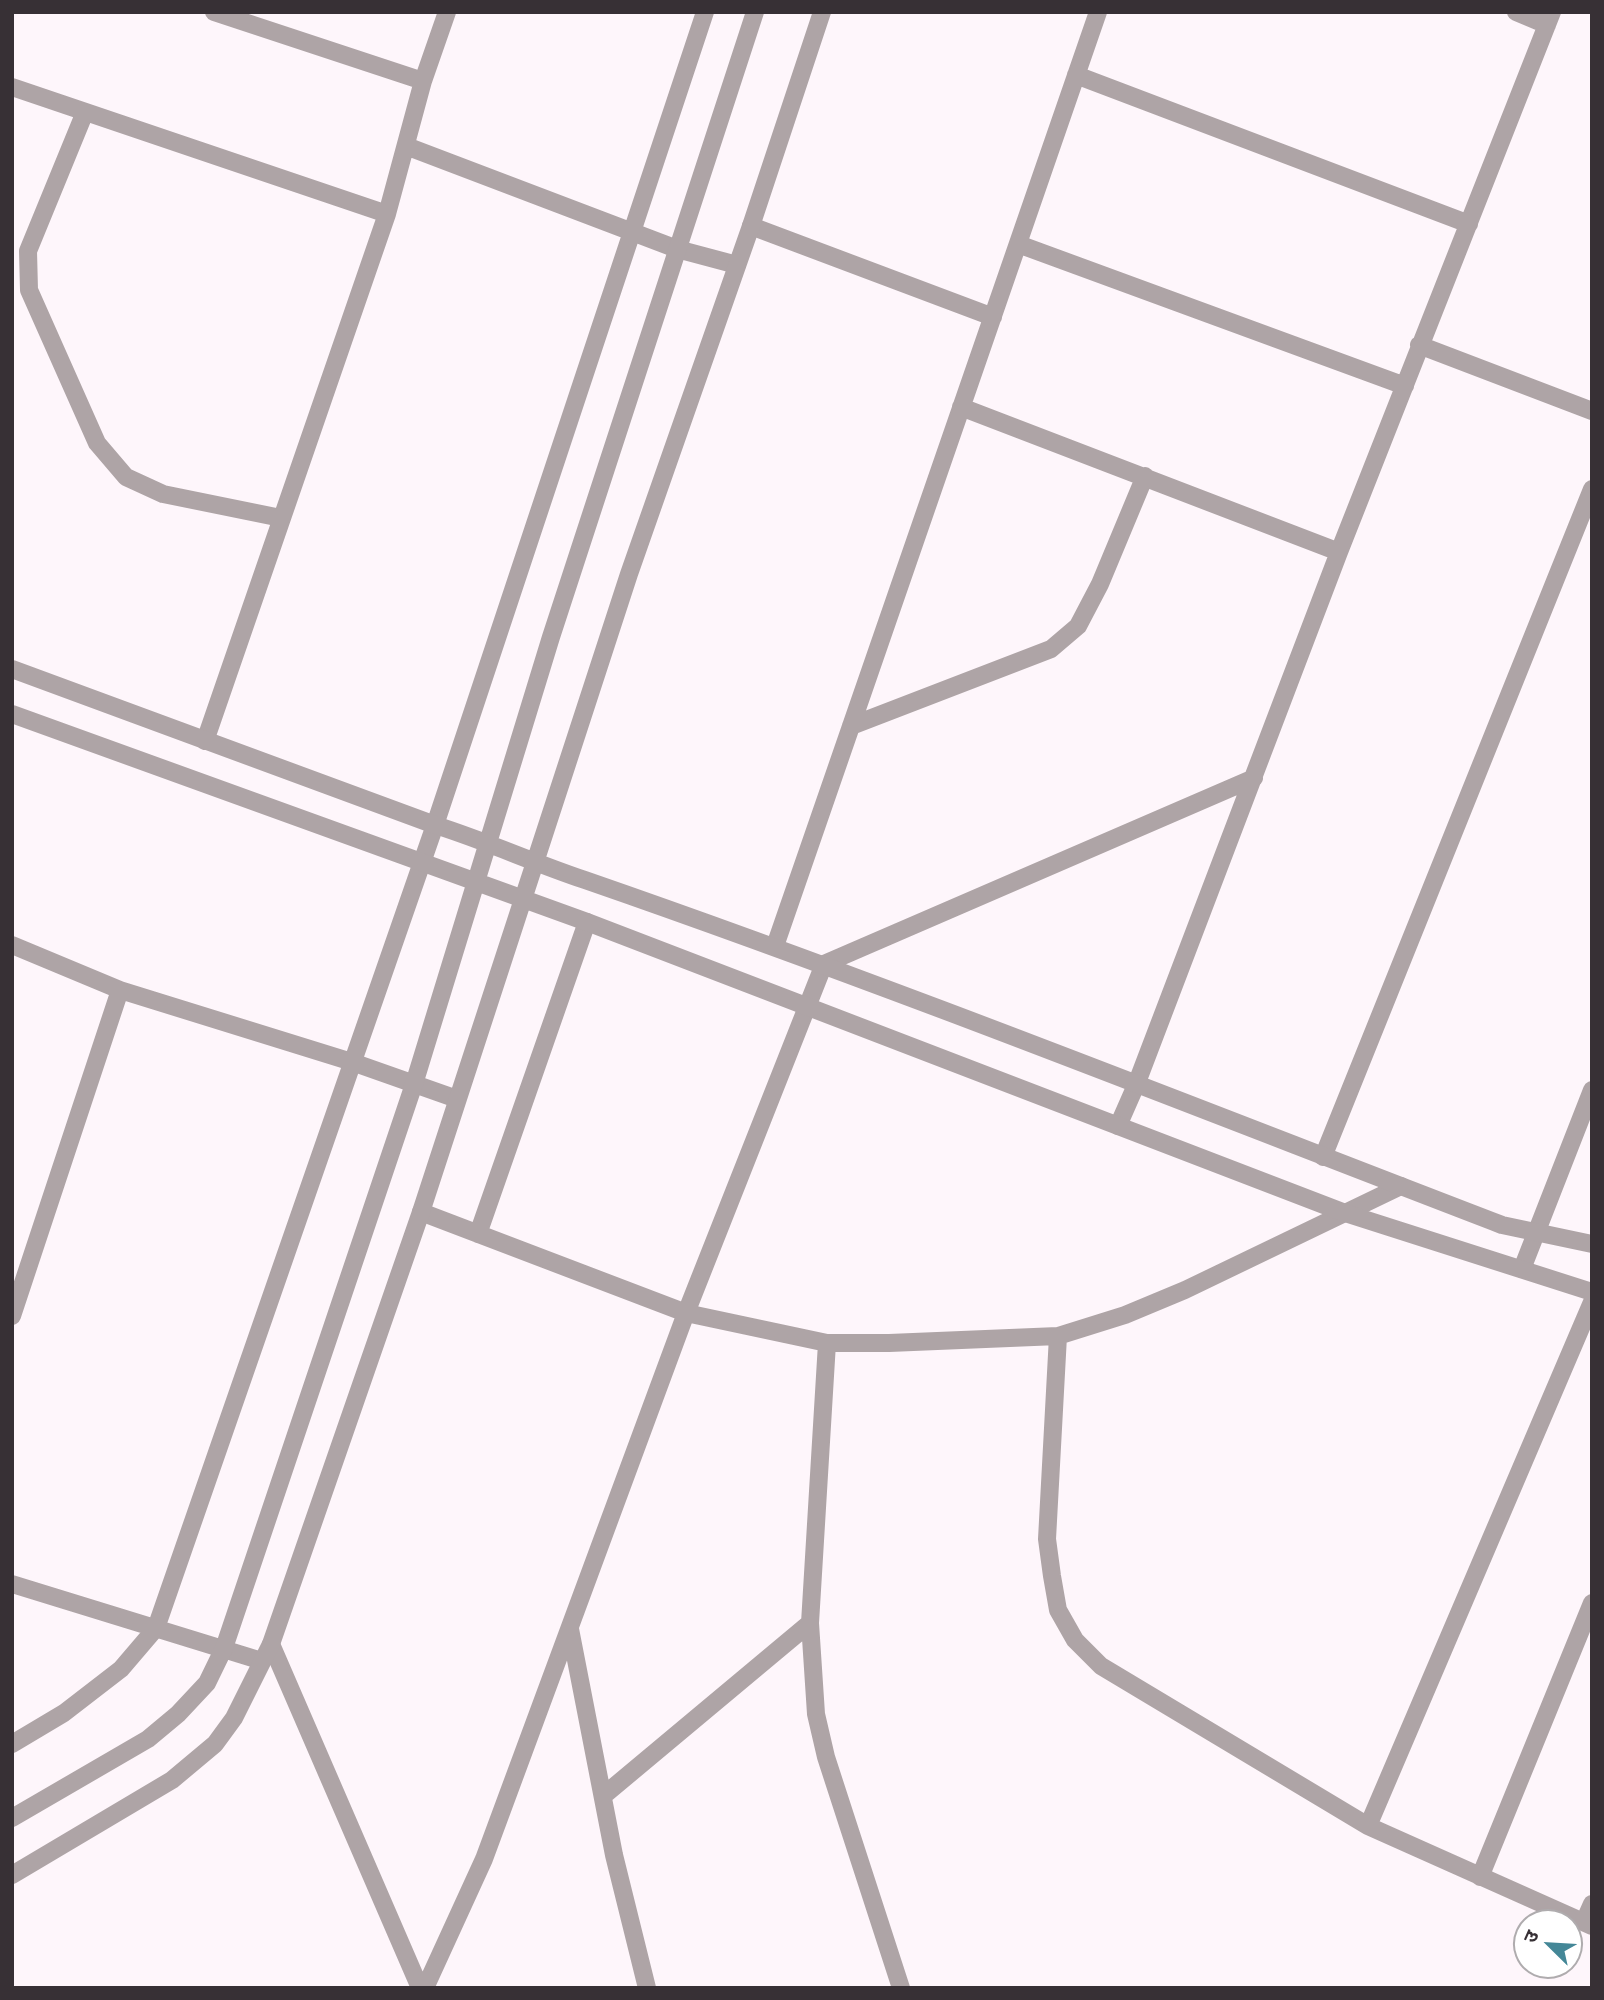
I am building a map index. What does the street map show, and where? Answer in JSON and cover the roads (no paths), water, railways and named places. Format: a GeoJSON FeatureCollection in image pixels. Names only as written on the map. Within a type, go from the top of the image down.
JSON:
{"type":"FeatureCollection","features":[{"type":"Feature","properties":{"kind":"street"},"geometry":{"type":"LineString","coordinates":[[214,12],[423,81]]}},
{"type":"Feature","properties":{"kind":"street"},"geometry":{"type":"LineString","coordinates":[[205,741],[387,214],[423,81],[447,12]]}},
{"type":"Feature","properties":{"kind":"street"},"geometry":{"type":"LineString","coordinates":[[12,1744],[64,1713],[121,1669],[156,1628],[435,825],[705,12]]}},
{"type":"Feature","properties":{"kind":"street"},"geometry":{"type":"LineString","coordinates":[[12,1818],[148,1739],[178,1714],[207,1683],[224,1648],[414,1084],[487,841],[755,12]]}},
{"type":"Feature","properties":{"kind":"street"},"geometry":{"type":"LineString","coordinates":[[12,1875],[172,1780],[215,1744],[234,1718],[271,1644],[421,1212],[629,574],[751,226],[822,12]]}},
{"type":"Feature","properties":{"kind":"street"},"geometry":{"type":"LineString","coordinates":[[775,946],[1098,12]]}},
{"type":"Feature","properties":{"kind":"street"},"geometry":{"type":"LineString","coordinates":[[1118,1125],[1136,1085],[1419,345],[1549,19],[1516,12]]}},
{"type":"Feature","properties":{"kind":"street"},"geometry":{"type":"LineString","coordinates":[[1076,75],[1469,224]]}},
{"type":"Feature","properties":{"kind":"street"},"geometry":{"type":"LineString","coordinates":[[12,88],[387,214]]}},
{"type":"Feature","properties":{"kind":"street"},"geometry":{"type":"LineString","coordinates":[[85,112],[29,251],[29,290],[97,443],[126,477],[163,494],[281,518]]}},
{"type":"Feature","properties":{"kind":"street"},"geometry":{"type":"LineString","coordinates":[[407,146],[677,249],[737,265]]}},
{"type":"Feature","properties":{"kind":"street"},"geometry":{"type":"LineString","coordinates":[[751,226],[993,317]]}},
{"type":"Feature","properties":{"kind":"street"},"geometry":{"type":"LineString","coordinates":[[1018,244],[1405,386]]}},
{"type":"Feature","properties":{"kind":"street"},"geometry":{"type":"LineString","coordinates":[[1419,345],[1592,411]]}},
{"type":"Feature","properties":{"kind":"street"},"geometry":{"type":"LineString","coordinates":[[961,407],[1339,552]]}},
{"type":"Feature","properties":{"kind":"street"},"geometry":{"type":"LineString","coordinates":[[851,726],[1052,649],[1078,626],[1100,584],[1144,476]]}},
{"type":"Feature","properties":{"kind":"street"},"geometry":{"type":"LineString","coordinates":[[1323,1157],[1592,489]]}},
{"type":"Feature","properties":{"kind":"street"},"geometry":{"type":"LineString","coordinates":[[12,669],[435,825],[487,841],[534,862],[824,964],[1502,1225],[1592,1244]]}},
{"type":"Feature","properties":{"kind":"street"},"geometry":{"type":"LineString","coordinates":[[12,714],[587,922],[1345,1213],[1592,1292]]}},
{"type":"Feature","properties":{"kind":"street"},"geometry":{"type":"LineString","coordinates":[[423,1988],[484,1860],[686,1313],[824,964],[1254,778]]}},
{"type":"Feature","properties":{"kind":"street"},"geometry":{"type":"LineString","coordinates":[[478,1234],[587,922]]}},
{"type":"Feature","properties":{"kind":"street"},"geometry":{"type":"LineString","coordinates":[[12,944],[120,990],[352,1062],[457,1099]]}},
{"type":"Feature","properties":{"kind":"street"},"geometry":{"type":"LineString","coordinates":[[12,1316],[120,990]]}},
{"type":"Feature","properties":{"kind":"street"},"geometry":{"type":"LineString","coordinates":[[1521,1269],[1592,1090]]}},
{"type":"Feature","properties":{"kind":"street"},"geometry":{"type":"LineString","coordinates":[[421,1212],[686,1313],[827,1343],[1058,1336],[1125,1315],[1185,1290],[1401,1186]]}},
{"type":"Feature","properties":{"kind":"street"},"geometry":{"type":"LineString","coordinates":[[1368,1826],[1592,1302]]}},
{"type":"Feature","properties":{"kind":"street"},"geometry":{"type":"LineString","coordinates":[[1058,1336],[1047,1539],[1058,1610],[1075,1640],[1101,1666],[1368,1826],[1588,1924],[1592,1903]]}},
{"type":"Feature","properties":{"kind":"street"},"geometry":{"type":"LineString","coordinates":[[827,1343],[810,1623],[816,1714],[826,1757],[901,1988]]}},
{"type":"Feature","properties":{"kind":"street"},"geometry":{"type":"LineString","coordinates":[[12,1584],[262,1661]]}},
{"type":"Feature","properties":{"kind":"street"},"geometry":{"type":"LineString","coordinates":[[1480,1877],[1592,1603]]}},
{"type":"Feature","properties":{"kind":"street"},"geometry":{"type":"LineString","coordinates":[[603,1797],[810,1623]]}},
{"type":"Feature","properties":{"kind":"street"},"geometry":{"type":"LineString","coordinates":[[570,1627],[614,1855],[647,1988]]}},
{"type":"Feature","properties":{"kind":"street"},"geometry":{"type":"LineString","coordinates":[[271,1644],[423,1988]]}}]}
